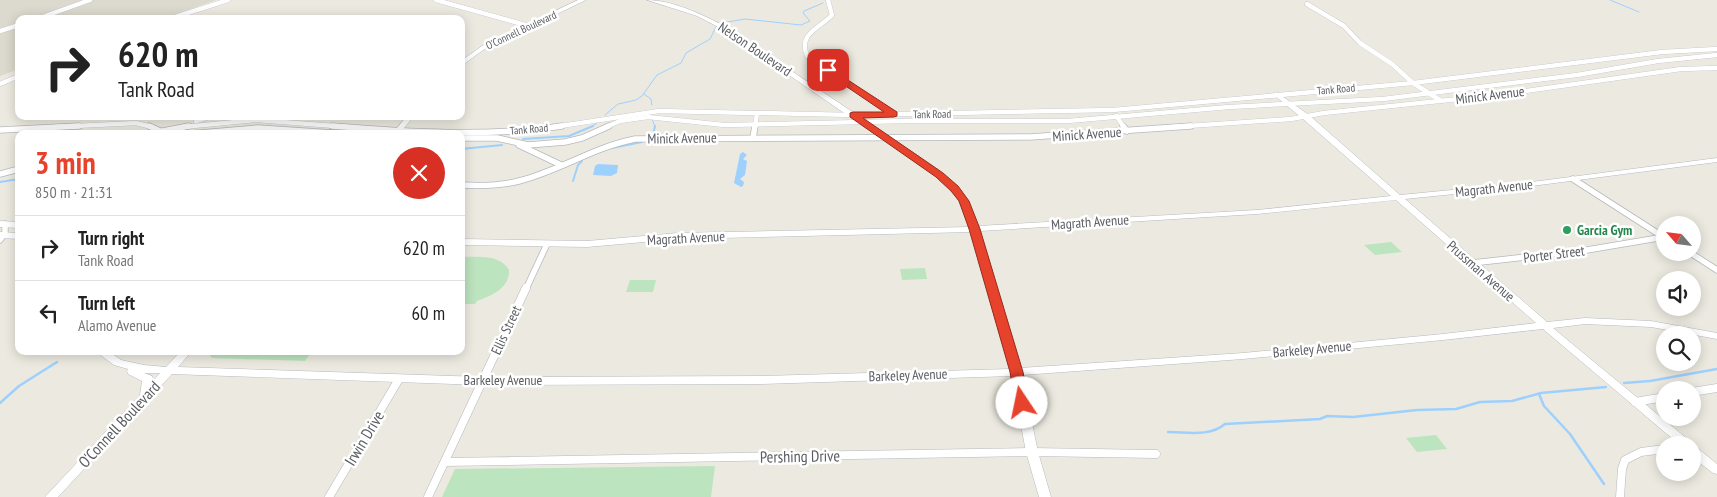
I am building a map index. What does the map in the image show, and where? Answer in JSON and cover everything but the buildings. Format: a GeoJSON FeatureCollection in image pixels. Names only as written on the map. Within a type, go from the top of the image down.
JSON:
{"type":"FeatureCollection","features":[{"type":"Feature","properties":{"kind":"main road","name":"O'Connell Boulevard"},"geometry":{"type":"LineString","coordinates":[[465,61],[479,50],[583,0]]}},
{"type":"Feature","properties":{"kind":"main road","name":"Nelson Boulevard"},"geometry":{"type":"LineString","coordinates":[[650,0],[688,11],[721,26],[884,136],[952,185],[964,201],[975,229],[1016,372],[1032,452],[1045,497]]}},
{"type":"Feature","properties":{"kind":"main road","name":"Prussman Avenue"},"geometry":{"type":"LineString","coordinates":[[1276,94],[1306,117],[1472,263],[1675,436]]}},
{"type":"Feature","properties":{"kind":"main road"},"geometry":{"type":"LineString","coordinates":[[398,130],[408,120]]}},
{"type":"Feature","properties":{"kind":"main road","name":"Magrath Avenue"},"geometry":{"type":"LineString","coordinates":[[465,242],[602,243],[678,236],[975,229],[1258,212],[1398,199],[1717,160]]}},
{"type":"Feature","properties":{"kind":"main road"},"geometry":{"type":"LineString","coordinates":[[2,224],[15,225]]}},
{"type":"Feature","properties":{"kind":"main road"},"geometry":{"type":"LineString","coordinates":[[2,237],[15,236]]}},
{"type":"Feature","properties":{"kind":"main road","name":"Barkeley Avenue"},"geometry":{"type":"LineString","coordinates":[[106,355],[114,361],[144,369],[168,371],[482,381],[762,380],[1016,372],[1243,356],[1585,321],[1625,321],[1717,336]]}},
{"type":"Feature","properties":{"kind":"main road","name":"O'Connell Boulevard"},"geometry":{"type":"LineString","coordinates":[[51,497],[183,355]]}},
{"type":"Feature","properties":{"kind":"main road"},"geometry":{"type":"LineString","coordinates":[[114,361],[128,370],[146,377],[149,382],[145,396]]}},
{"type":"Feature","properties":{"kind":"main road"},"geometry":{"type":"LineString","coordinates":[[1701,457],[1717,470]]}},
{"type":"Feature","properties":{"kind":"street"},"geometry":{"type":"LineString","coordinates":[[48,15],[90,0]]}},
{"type":"Feature","properties":{"kind":"street"},"geometry":{"type":"LineString","coordinates":[[181,15],[228,0]]}},
{"type":"Feature","properties":{"kind":"street"},"geometry":{"type":"LineString","coordinates":[[436,0],[529,26]]}},
{"type":"Feature","properties":{"kind":"street"},"geometry":{"type":"LineString","coordinates":[[828,0],[832,14],[809,33],[804,40],[807,56],[894,114]]}},
{"type":"Feature","properties":{"kind":"street"},"geometry":{"type":"LineString","coordinates":[[1307,4],[1344,26],[1360,43],[1392,64],[1413,83],[1440,101]]}},
{"type":"Feature","properties":{"kind":"street"},"geometry":{"type":"LineString","coordinates":[[0,31],[15,26]]}},
{"type":"Feature","properties":{"kind":"street"},"geometry":{"type":"LineString","coordinates":[[1706,49],[1716,56]]}},
{"type":"Feature","properties":{"kind":"street","name":"Tank Road"},"geometry":{"type":"LineString","coordinates":[[465,131],[542,129],[650,112],[853,115],[1113,110],[1413,83],[1662,52],[1717,49]]}},
{"type":"Feature","properties":{"kind":"street"},"geometry":{"type":"LineString","coordinates":[[465,138],[497,138],[538,145],[573,141],[620,121],[648,117],[719,125],[862,122],[1032,122],[1290,104],[1347,102],[1549,79],[1658,61],[1716,56]]}},
{"type":"Feature","properties":{"kind":"street"},"geometry":{"type":"LineString","coordinates":[[1703,68],[1717,74]]}},
{"type":"Feature","properties":{"kind":"street","name":"Minick Avenue"},"geometry":{"type":"LineString","coordinates":[[465,185],[491,186],[514,182],[601,146],[625,140],[884,136],[1030,137],[1127,131],[1306,117],[1324,113],[1440,101],[1681,69],[1717,68]]}},
{"type":"Feature","properties":{"kind":"street"},"geometry":{"type":"LineString","coordinates":[[1531,69],[1561,86]]}},
{"type":"Feature","properties":{"kind":"street"},"geometry":{"type":"LineString","coordinates":[[0,84],[15,78]]}},
{"type":"Feature","properties":{"kind":"street"},"geometry":{"type":"LineString","coordinates":[[1113,110],[1127,131]]}},
{"type":"Feature","properties":{"kind":"street"},"geometry":{"type":"LineString","coordinates":[[753,138],[757,113]]}},
{"type":"Feature","properties":{"kind":"street"},"geometry":{"type":"LineString","coordinates":[[174,128],[199,120]]}},
{"type":"Feature","properties":{"kind":"street","name":"Tank Road"},"geometry":{"type":"LineString","coordinates":[[168,130],[221,122],[276,120],[376,130]]}},
{"type":"Feature","properties":{"kind":"street"},"geometry":{"type":"LineString","coordinates":[[0,130],[136,123],[158,130]]}},
{"type":"Feature","properties":{"kind":"street"},"geometry":{"type":"LineString","coordinates":[[235,130],[258,128],[288,130]]}},
{"type":"Feature","properties":{"kind":"street"},"geometry":{"type":"LineString","coordinates":[[512,131],[514,141],[534,154],[561,164]]}},
{"type":"Feature","properties":{"kind":"street"},"geometry":{"type":"LineString","coordinates":[[0,174],[15,170]]}},
{"type":"Feature","properties":{"kind":"street"},"geometry":{"type":"LineString","coordinates":[[1573,179],[1656,231]]}},
{"type":"Feature","properties":{"kind":"street"},"geometry":{"type":"LineString","coordinates":[[2,224],[6,229],[2,237]]}},
{"type":"Feature","properties":{"kind":"street","name":"Porter Street"},"geometry":{"type":"LineString","coordinates":[[1472,263],[1581,251],[1656,238]]}},
{"type":"Feature","properties":{"kind":"street","name":"Ellis Street"},"geometry":{"type":"LineString","coordinates":[[428,497],[547,244]]}},
{"type":"Feature","properties":{"kind":"street"},"geometry":{"type":"LineString","coordinates":[[1701,260],[1717,270]]}},
{"type":"Feature","properties":{"kind":"street","name":"Irwin Drive"},"geometry":{"type":"LineString","coordinates":[[329,497],[399,379]]}},
{"type":"Feature","properties":{"kind":"street"},"geometry":{"type":"LineString","coordinates":[[1701,391],[1717,388]]}},
{"type":"Feature","properties":{"kind":"street"},"geometry":{"type":"LineString","coordinates":[[1635,402],[1656,398]]}},
{"type":"Feature","properties":{"kind":"street"},"geometry":{"type":"LineString","coordinates":[[1620,497],[1623,465],[1627,458],[1636,454],[1656,451]]}},
{"type":"Feature","properties":{"kind":"street","name":"Pershing Drive"},"geometry":{"type":"LineString","coordinates":[[445,462],[1032,452],[1156,454]]}},
{"type":"Feature","properties":{"kind":"shaded area"},"geometry":{"type":"Polygon","coordinates":[[[0,0],[216,0],[173,15],[15,15],[15,70],[0,76],[0,0]]]}},
{"type":"Feature","properties":{"kind":"green space"},"geometry":{"type":"Polygon","coordinates":[[[1391,242],[1402,252],[1375,255],[1364,245],[1391,242]]]}},
{"type":"Feature","properties":{"kind":"green space"},"geometry":{"type":"Polygon","coordinates":[[[465,257],[481,257],[500,261],[509,270],[506,282],[499,290],[477,301],[475,304],[465,304],[465,257]]]}},
{"type":"Feature","properties":{"kind":"green space"},"geometry":{"type":"Polygon","coordinates":[[[925,268],[927,279],[902,280],[900,269],[925,268]]]}},
{"type":"Feature","properties":{"kind":"green space"},"geometry":{"type":"Polygon","coordinates":[[[630,280],[656,280],[653,292],[626,292],[630,280]]]}},
{"type":"Feature","properties":{"kind":"green space"},"geometry":{"type":"Polygon","coordinates":[[[210,355],[309,355],[305,361],[212,358],[210,355]]]}},
{"type":"Feature","properties":{"kind":"green space"},"geometry":{"type":"Polygon","coordinates":[[[1436,435],[1447,449],[1417,452],[1406,438],[1436,435]]]}},
{"type":"Feature","properties":{"kind":"green space"},"geometry":{"type":"Polygon","coordinates":[[[715,466],[711,497],[442,497],[455,469],[715,466]]]}},
{"type":"Feature","properties":{"kind":"water"},"geometry":{"type":"Polygon","coordinates":[[[743,152],[747,155],[743,159],[747,161],[745,175],[740,179],[744,182],[741,187],[734,183],[740,154],[743,152]]]}},
{"type":"Feature","properties":{"kind":"water"},"geometry":{"type":"Polygon","coordinates":[[[598,164],[618,165],[617,173],[611,176],[593,175],[595,166],[598,164]]]}},
{"type":"Feature","properties":{"kind":"waterway"},"geometry":{"type":"LineString","coordinates":[[1610,0],[1639,12]]}},
{"type":"Feature","properties":{"kind":"waterway"},"geometry":{"type":"LineString","coordinates":[[722,23],[745,19],[801,25],[810,21],[803,13],[804,11],[823,3]]}},
{"type":"Feature","properties":{"kind":"waterway"},"geometry":{"type":"LineString","coordinates":[[605,115],[618,104],[636,100],[642,96],[657,75],[681,63],[686,53],[710,39],[716,27]]}},
{"type":"Feature","properties":{"kind":"waterway"},"geometry":{"type":"LineString","coordinates":[[644,94],[651,99],[652,105]]}},
{"type":"Feature","properties":{"kind":"waterway"},"geometry":{"type":"LineString","coordinates":[[652,119],[655,127]]}},
{"type":"Feature","properties":{"kind":"waterway"},"geometry":{"type":"LineString","coordinates":[[592,127],[597,123]]}},
{"type":"Feature","properties":{"kind":"waterway"},"geometry":{"type":"LineString","coordinates":[[523,139],[569,136],[592,127]]}},
{"type":"Feature","properties":{"kind":"waterway"},"geometry":{"type":"LineString","coordinates":[[653,135],[655,127]]}},
{"type":"Feature","properties":{"kind":"waterway"},"geometry":{"type":"LineString","coordinates":[[612,148],[642,142]]}},
{"type":"Feature","properties":{"kind":"waterway"},"geometry":{"type":"LineString","coordinates":[[465,149],[502,145]]}},
{"type":"Feature","properties":{"kind":"waterway"},"geometry":{"type":"LineString","coordinates":[[573,181],[578,165],[582,161]]}},
{"type":"Feature","properties":{"kind":"waterway"},"geometry":{"type":"LineString","coordinates":[[0,182],[15,180]]}},
{"type":"Feature","properties":{"kind":"waterway"},"geometry":{"type":"LineString","coordinates":[[0,403],[19,386],[57,362]]}},
{"type":"Feature","properties":{"kind":"waterway"},"geometry":{"type":"LineString","coordinates":[[1624,383],[1650,381],[1717,369]]}},
{"type":"Feature","properties":{"kind":"waterway"},"geometry":{"type":"LineString","coordinates":[[1168,432],[1205,432],[1212,431],[1225,424],[1320,419],[1327,416],[1353,417],[1417,410],[1456,409],[1480,402],[1512,401],[1541,393],[1606,387]]}},
{"type":"Feature","properties":{"kind":"waterway"},"geometry":{"type":"LineString","coordinates":[[1539,394],[1544,406],[1570,434],[1604,484]]}},
{"type":"Feature","properties":{"kind":"place","name":"Garcia Gym"},"geometry":{"type":"Point","coordinates":[1567,230]}},
{"type":"Feature","properties":{"kind":"route"},"geometry":{"type":"LineString","coordinates":[[828,70],[894,114],[853,115],[940,175],[964,201],[975,229],[1016,372],[1022,403]]}}]}
